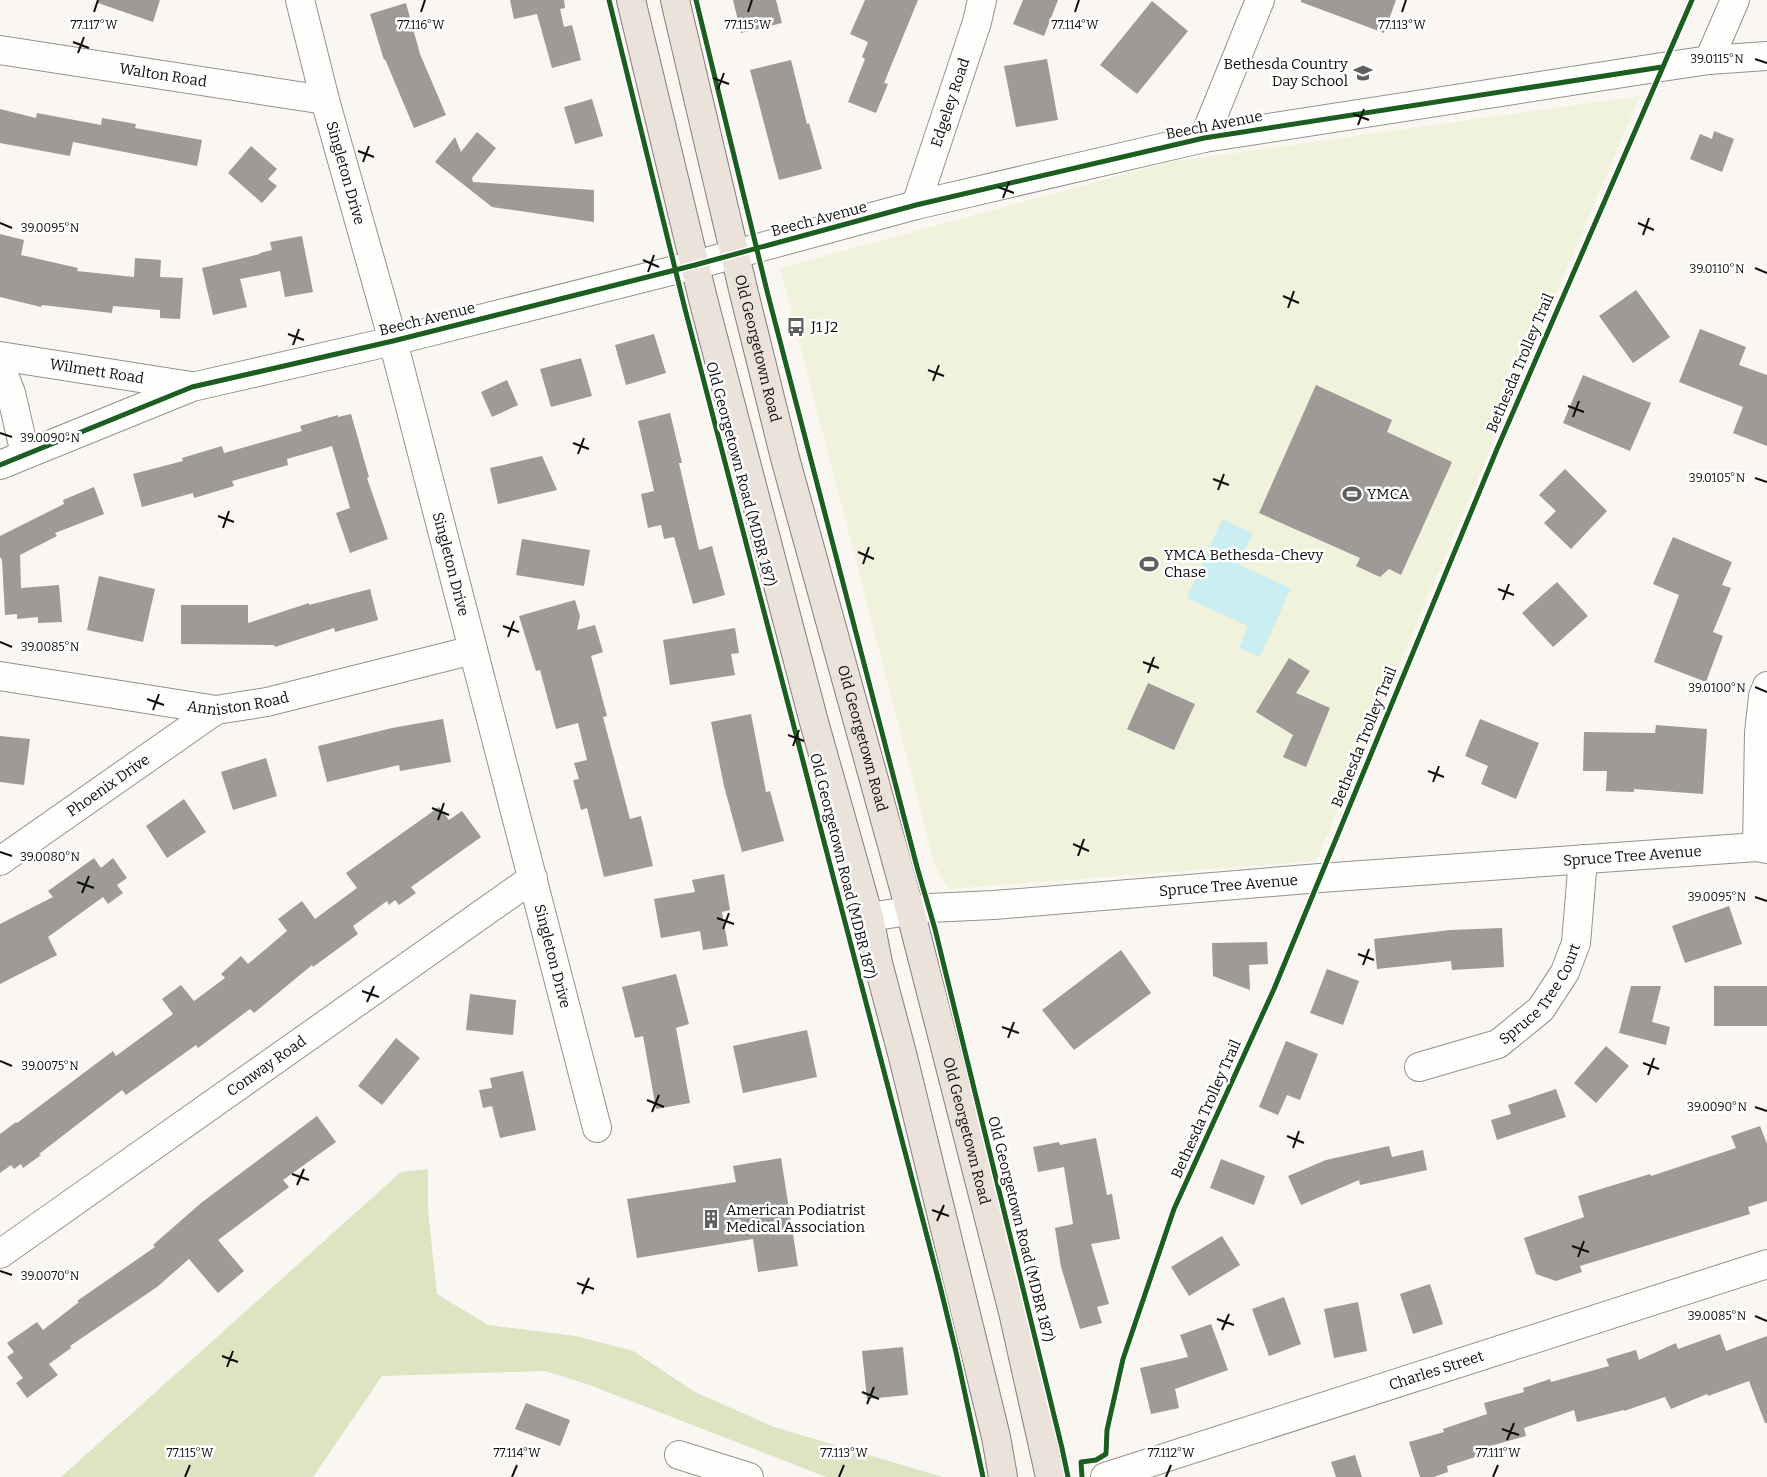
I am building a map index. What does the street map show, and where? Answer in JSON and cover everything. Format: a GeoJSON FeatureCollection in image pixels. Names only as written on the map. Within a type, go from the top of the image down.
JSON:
{"type":"FeatureCollection","features":[{"type":"Feature","properties":{"kind":"main road"},"geometry":{"type":"LineString","coordinates":[[631,0],[695,265],[814,722],[869,917],[878,963],[903,1057],[996,1438],[1003,1477]]}},
{"type":"Feature","properties":{"kind":"main road","name":"Old Georgetown Road"},"geometry":{"type":"LineString","coordinates":[[675,0],[785,458],[910,910],[1013,1312],[1050,1477]]}},
{"type":"Feature","properties":{"kind":"street","name":"Singleton Drive"},"geometry":{"type":"LineString","coordinates":[[300,0],[393,341],[597,1128]]}},
{"type":"Feature","properties":{"kind":"street","name":"Edgeley Road"},"geometry":{"type":"LineString","coordinates":[[916,205],[977,22],[982,0]]}},
{"type":"Feature","properties":{"kind":"street"},"geometry":{"type":"LineString","coordinates":[[1204,138],[1260,0]]}},
{"type":"Feature","properties":{"kind":"street"},"geometry":{"type":"LineString","coordinates":[[1709,60],[1734,0]]}},
{"type":"Feature","properties":{"kind":"street","name":"Walton Road"},"geometry":{"type":"LineString","coordinates":[[0,50],[326,100]]}},
{"type":"Feature","properties":{"kind":"street","name":"Beech Avenue"},"geometry":{"type":"LineString","coordinates":[[0,465],[192,387],[393,341],[695,265],[916,205],[1204,138],[1709,60],[1767,56]]}},
{"type":"Feature","properties":{"kind":"street","name":"Wilmett Road"},"geometry":{"type":"LineString","coordinates":[[0,356],[192,387]]}},
{"type":"Feature","properties":{"kind":"street"},"geometry":{"type":"LineString","coordinates":[[0,365],[12,393],[25,454]]}},
{"type":"Feature","properties":{"kind":"street","name":"Anniston Road"},"geometry":{"type":"LineString","coordinates":[[0,676],[216,710],[267,702],[473,650]]}},
{"type":"Feature","properties":{"kind":"street"},"geometry":{"type":"LineString","coordinates":[[1762,848],[1759,733],[1763,696],[1767,686]]}},
{"type":"Feature","properties":{"kind":"street","name":"Phoenix Drive"},"geometry":{"type":"LineString","coordinates":[[0,861],[216,710]]}},
{"type":"Feature","properties":{"kind":"street","name":"Spruce Tree Avenue"},"geometry":{"type":"LineString","coordinates":[[869,917],[910,910],[1320,878],[1762,848]]}},
{"type":"Feature","properties":{"kind":"street","name":"Spruce Tree Court"},"geometry":{"type":"LineString","coordinates":[[1418,1067],[1498,1044],[1541,1009],[1565,972],[1576,943],[1583,859]]}},
{"type":"Feature","properties":{"kind":"street","name":"Conway Road"},"geometry":{"type":"LineString","coordinates":[[0,1254],[533,878]]}},
{"type":"Feature","properties":{"kind":"street","name":"Charles Street"},"geometry":{"type":"LineString","coordinates":[[1105,1477],[1767,1264]]}},
{"type":"Feature","properties":{"kind":"street"},"geometry":{"type":"LineString","coordinates":[[679,1455],[749,1477]]}},
{"type":"Feature","properties":{"kind":"green space","name":"YMCA Bethesda-Chevy Chase"},"geometry":{"type":"Polygon","coordinates":[[[1640,96],[1316,861],[949,889],[935,866],[780,268],[1170,162],[1640,96]]]}},
{"type":"Feature","properties":{"kind":"green space"},"geometry":{"type":"Polygon","coordinates":[[[428,1169],[428,1211],[437,1294],[488,1325],[576,1336],[633,1351],[695,1392],[774,1427],[943,1477],[826,1477],[587,1384],[545,1371],[382,1376],[313,1477],[61,1477],[401,1172],[428,1169]]]}},
{"type":"Feature","properties":{"kind":"water"},"geometry":{"type":"Polygon","coordinates":[[[1222,519],[1253,533],[1239,565],[1291,588],[1260,657],[1239,648],[1248,626],[1187,598],[1222,519]]]}},
{"type":"Feature","properties":{"kind":"building"},"geometry":{"type":"Polygon","coordinates":[[[98,0],[160,0],[153,22],[98,3],[98,0]]]}},
{"type":"Feature","properties":{"kind":"building"},"geometry":{"type":"Polygon","coordinates":[[[510,0],[564,0],[565,8],[560,9],[564,27],[572,25],[581,60],[552,68],[537,14],[514,19],[510,0]]]}},
{"type":"Feature","properties":{"kind":"building"},"geometry":{"type":"Polygon","coordinates":[[[733,0],[776,0],[782,23],[741,33],[733,0]]]}},
{"type":"Feature","properties":{"kind":"building"},"geometry":{"type":"Polygon","coordinates":[[[865,0],[918,0],[884,83],[888,84],[876,113],[848,102],[865,59],[862,57],[868,42],[850,34],[865,0]]]}},
{"type":"Feature","properties":{"kind":"building"},"geometry":{"type":"Polygon","coordinates":[[[1023,0],[1058,0],[1044,36],[1013,24],[1023,0]]]}},
{"type":"Feature","properties":{"kind":"building"},"geometry":{"type":"Polygon","coordinates":[[[1301,0],[1396,0],[1384,33],[1301,2],[1301,0]]]}},
{"type":"Feature","properties":{"kind":"building"},"geometry":{"type":"Polygon","coordinates":[[[1152,1],[1188,31],[1137,94],[1100,65],[1152,1]]]}},
{"type":"Feature","properties":{"kind":"building"},"geometry":{"type":"Polygon","coordinates":[[[406,3],[420,54],[446,115],[414,128],[384,60],[370,14],[406,3]]]}},
{"type":"Feature","properties":{"kind":"building"},"geometry":{"type":"Polygon","coordinates":[[[1047,59],[1058,120],[1016,127],[1004,66],[1047,59]]]}},
{"type":"Feature","properties":{"kind":"building"},"geometry":{"type":"Polygon","coordinates":[[[791,60],[807,124],[809,123],[822,169],[779,180],[750,70],[791,60]]]}},
{"type":"Feature","properties":{"kind":"building"},"geometry":{"type":"Polygon","coordinates":[[[592,99],[603,136],[575,144],[564,107],[592,99]]]}},
{"type":"Feature","properties":{"kind":"building"},"geometry":{"type":"Polygon","coordinates":[[[0,109],[36,118],[37,113],[101,125],[102,118],[136,124],[135,128],[202,140],[197,166],[73,142],[70,156],[0,143],[0,109]]]}},
{"type":"Feature","properties":{"kind":"building"},"geometry":{"type":"Polygon","coordinates":[[[1714,131],[1734,139],[1722,172],[1690,159],[1700,134],[1712,139],[1714,131]]]}},
{"type":"Feature","properties":{"kind":"building"},"geometry":{"type":"Polygon","coordinates":[[[477,132],[496,148],[472,178],[473,182],[594,190],[594,222],[492,207],[435,162],[455,137],[461,152],[477,132]]]}},
{"type":"Feature","properties":{"kind":"building"},"geometry":{"type":"Polygon","coordinates":[[[251,146],[277,169],[268,179],[277,186],[262,203],[228,173],[251,146]]]}},
{"type":"Feature","properties":{"kind":"building"},"geometry":{"type":"Polygon","coordinates":[[[0,234],[24,240],[21,255],[78,268],[77,271],[134,277],[135,258],[161,260],[160,277],[183,278],[180,319],[160,318],[160,310],[113,306],[112,313],[42,305],[41,307],[0,297],[0,234]]]}},
{"type":"Feature","properties":{"kind":"building"},"geometry":{"type":"Polygon","coordinates":[[[302,236],[313,292],[285,297],[280,271],[240,279],[247,307],[213,315],[202,268],[260,254],[272,250],[270,242],[302,236]]]}},
{"type":"Feature","properties":{"kind":"building"},"geometry":{"type":"Polygon","coordinates":[[[1636,290],[1670,337],[1633,363],[1599,316],[1636,290]]]}},
{"type":"Feature","properties":{"kind":"building"},"geometry":{"type":"Polygon","coordinates":[[[1700,329],[1746,347],[1739,365],[1767,375],[1767,446],[1733,433],[1743,407],[1679,382],[1700,329]]]}},
{"type":"Feature","properties":{"kind":"building"},"geometry":{"type":"Polygon","coordinates":[[[654,334],[666,373],[626,385],[615,345],[654,334]]]}},
{"type":"Feature","properties":{"kind":"building"},"geometry":{"type":"Polygon","coordinates":[[[581,358],[592,396],[551,407],[540,369],[581,358]]]}},
{"type":"Feature","properties":{"kind":"building"},"geometry":{"type":"Polygon","coordinates":[[[1583,375],[1651,403],[1630,451],[1563,423],[1583,375]]]}},
{"type":"Feature","properties":{"kind":"building"},"geometry":{"type":"Polygon","coordinates":[[[507,380],[518,405],[492,417],[481,392],[507,380]]]}},
{"type":"Feature","properties":{"kind":"building","name":"YMCA"},"geometry":{"type":"Polygon","coordinates":[[[1316,385],[1392,420],[1387,432],[1452,462],[1401,575],[1389,569],[1380,577],[1356,566],[1360,558],[1259,513],[1316,385]]]}},
{"type":"Feature","properties":{"kind":"building"},"geometry":{"type":"Polygon","coordinates":[[[670,413],[682,463],[679,463],[699,550],[712,546],[725,595],[693,604],[674,537],[664,539],[661,525],[648,528],[641,494],[654,491],[638,421],[670,413]]]}},
{"type":"Feature","properties":{"kind":"building"},"geometry":{"type":"Polygon","coordinates":[[[351,414],[369,477],[367,478],[388,539],[350,553],[336,513],[350,508],[332,446],[287,459],[288,465],[232,481],[234,486],[194,498],[193,493],[142,507],[133,474],[183,461],[182,458],[222,446],[224,453],[302,431],[300,426],[338,415],[338,417],[351,414]]]}},
{"type":"Feature","properties":{"kind":"building"},"geometry":{"type":"Polygon","coordinates":[[[542,456],[557,490],[498,504],[490,468],[542,456]]]}},
{"type":"Feature","properties":{"kind":"building"},"geometry":{"type":"Polygon","coordinates":[[[1565,469],[1607,511],[1571,549],[1544,523],[1556,511],[1539,495],[1565,469]]]}},
{"type":"Feature","properties":{"kind":"building"},"geometry":{"type":"Polygon","coordinates":[[[94,487],[104,514],[55,533],[57,536],[20,555],[21,588],[59,585],[62,622],[38,623],[38,617],[17,619],[17,614],[5,615],[0,536],[64,504],[63,500],[94,487]]]}},
{"type":"Feature","properties":{"kind":"building"},"geometry":{"type":"Polygon","coordinates":[[[1673,537],[1732,562],[1722,585],[1731,588],[1713,632],[1723,636],[1706,682],[1654,662],[1679,595],[1653,584],[1673,537]]]}},
{"type":"Feature","properties":{"kind":"building"},"geometry":{"type":"Polygon","coordinates":[[[522,539],[590,550],[584,586],[516,575],[522,539]]]}},
{"type":"Feature","properties":{"kind":"building"},"geometry":{"type":"Polygon","coordinates":[[[99,576],[155,589],[143,642],[87,630],[99,576]]]}},
{"type":"Feature","properties":{"kind":"building"},"geometry":{"type":"Polygon","coordinates":[[[1557,582],[1588,616],[1553,647],[1522,613],[1557,582]]]}},
{"type":"Feature","properties":{"kind":"building"},"geometry":{"type":"Polygon","coordinates":[[[370,589],[378,620],[335,632],[334,628],[275,647],[274,645],[181,644],[181,605],[248,605],[248,623],[309,603],[309,605],[370,589]]]}},
{"type":"Feature","properties":{"kind":"building"},"geometry":{"type":"Polygon","coordinates":[[[575,600],[580,616],[577,630],[595,625],[603,652],[591,656],[607,716],[603,717],[630,819],[641,816],[653,866],[604,877],[587,808],[581,810],[573,780],[579,779],[574,763],[587,760],[578,723],[556,729],[540,670],[536,671],[519,616],[575,600]]]}},
{"type":"Feature","properties":{"kind":"building"},"geometry":{"type":"Polygon","coordinates":[[[735,628],[739,653],[731,654],[735,675],[670,685],[663,640],[735,628]]]}},
{"type":"Feature","properties":{"kind":"building"},"geometry":{"type":"Polygon","coordinates":[[[1289,658],[1310,671],[1296,693],[1330,708],[1306,767],[1283,757],[1293,735],[1256,712],[1289,658]]]}},
{"type":"Feature","properties":{"kind":"building"},"geometry":{"type":"Polygon","coordinates":[[[1148,683],[1195,704],[1174,750],[1127,729],[1148,683]]]}},
{"type":"Feature","properties":{"kind":"building"},"geometry":{"type":"Polygon","coordinates":[[[751,714],[766,792],[770,791],[784,841],[742,852],[724,786],[711,722],[751,714]]]}},
{"type":"Feature","properties":{"kind":"building"},"geometry":{"type":"Polygon","coordinates":[[[443,719],[451,762],[400,771],[399,765],[327,782],[318,746],[392,728],[443,719]]]}},
{"type":"Feature","properties":{"kind":"building"},"geometry":{"type":"Polygon","coordinates":[[[1480,719],[1539,743],[1516,799],[1481,784],[1488,766],[1465,756],[1480,719]]]}},
{"type":"Feature","properties":{"kind":"building"},"geometry":{"type":"Polygon","coordinates":[[[1656,725],[1707,729],[1703,794],[1634,789],[1634,792],[1606,791],[1607,771],[1583,771],[1584,732],[1655,733],[1656,725]]]}},
{"type":"Feature","properties":{"kind":"building"},"geometry":{"type":"Polygon","coordinates":[[[0,736],[30,739],[24,785],[0,782],[0,736]]]}},
{"type":"Feature","properties":{"kind":"building"},"geometry":{"type":"Polygon","coordinates":[[[266,758],[277,796],[233,810],[221,772],[266,758]]]}},
{"type":"Feature","properties":{"kind":"building"},"geometry":{"type":"Polygon","coordinates":[[[184,799],[206,832],[167,858],[146,826],[184,799]]]}},
{"type":"Feature","properties":{"kind":"building"},"geometry":{"type":"Polygon","coordinates":[[[439,807],[449,820],[462,811],[481,837],[411,887],[416,893],[399,905],[395,900],[389,905],[387,901],[353,926],[358,934],[313,967],[312,965],[254,1013],[250,1009],[198,1048],[196,1045],[126,1095],[122,1090],[23,1168],[21,1164],[14,1169],[11,1165],[0,1173],[0,1134],[113,1051],[116,1056],[173,1014],[162,999],[181,985],[194,1001],[225,978],[221,974],[241,956],[248,964],[287,931],[278,919],[302,901],[315,919],[357,888],[346,873],[439,807]]]}},
{"type":"Feature","properties":{"kind":"building"},"geometry":{"type":"Polygon","coordinates":[[[94,858],[101,868],[113,858],[127,878],[117,885],[123,893],[108,904],[103,897],[48,937],[57,955],[0,984],[0,924],[53,897],[48,891],[94,858]]]}},
{"type":"Feature","properties":{"kind":"building"},"geometry":{"type":"Polygon","coordinates":[[[724,874],[730,910],[722,912],[728,946],[703,950],[700,931],[661,938],[654,899],[695,892],[692,880],[724,874]]]}},
{"type":"Feature","properties":{"kind":"building"},"geometry":{"type":"Polygon","coordinates":[[[1729,906],[1742,944],[1685,963],[1672,926],[1729,906]]]}},
{"type":"Feature","properties":{"kind":"building"},"geometry":{"type":"Polygon","coordinates":[[[1502,928],[1504,967],[1452,970],[1451,961],[1377,969],[1374,939],[1450,930],[1502,928]]]}},
{"type":"Feature","properties":{"kind":"building"},"geometry":{"type":"Polygon","coordinates":[[[1267,942],[1268,964],[1249,965],[1250,990],[1213,976],[1212,943],[1267,942]]]}},
{"type":"Feature","properties":{"kind":"building"},"geometry":{"type":"Polygon","coordinates":[[[1121,950],[1151,993],[1074,1050],[1042,1010],[1121,950]]]}},
{"type":"Feature","properties":{"kind":"building"},"geometry":{"type":"Polygon","coordinates":[[[1327,969],[1359,981],[1343,1025],[1310,1013],[1327,969]]]}},
{"type":"Feature","properties":{"kind":"building"},"geometry":{"type":"Polygon","coordinates":[[[676,974],[689,1024],[676,1028],[690,1103],[656,1109],[643,1036],[635,1038],[622,987],[676,974]]]}},
{"type":"Feature","properties":{"kind":"building"},"geometry":{"type":"Polygon","coordinates":[[[1631,986],[1661,986],[1652,1022],[1670,1027],[1666,1045],[1619,1033],[1631,986]]]}},
{"type":"Feature","properties":{"kind":"building"},"geometry":{"type":"Polygon","coordinates":[[[1714,986],[1767,986],[1767,1026],[1714,1026],[1714,986]]]}},
{"type":"Feature","properties":{"kind":"building"},"geometry":{"type":"Polygon","coordinates":[[[470,994],[516,1000],[513,1035],[466,1030],[470,994]]]}},
{"type":"Feature","properties":{"kind":"building"},"geometry":{"type":"Polygon","coordinates":[[[807,1030],[817,1077],[743,1093],[733,1046],[807,1030]]]}},
{"type":"Feature","properties":{"kind":"building"},"geometry":{"type":"Polygon","coordinates":[[[396,1038],[420,1058],[382,1105],[358,1086],[396,1038]]]}},
{"type":"Feature","properties":{"kind":"building"},"geometry":{"type":"Polygon","coordinates":[[[1286,1041],[1318,1054],[1300,1100],[1287,1095],[1278,1115],[1259,1107],[1286,1041]]]}},
{"type":"Feature","properties":{"kind":"building"},"geometry":{"type":"Polygon","coordinates":[[[1606,1046],[1629,1066],[1596,1103],[1574,1083],[1606,1046]]]}},
{"type":"Feature","properties":{"kind":"building"},"geometry":{"type":"Polygon","coordinates":[[[523,1071],[536,1130],[500,1138],[492,1106],[483,1108],[479,1090],[492,1088],[490,1078],[523,1071]]]}},
{"type":"Feature","properties":{"kind":"building"},"geometry":{"type":"Polygon","coordinates":[[[1556,1089],[1566,1117],[1497,1140],[1491,1120],[1511,1114],[1508,1105],[1556,1089]]]}},
{"type":"Feature","properties":{"kind":"building"},"geometry":{"type":"Polygon","coordinates":[[[317,1116],[336,1142],[283,1180],[289,1187],[218,1240],[244,1271],[218,1293],[189,1259],[157,1287],[70,1346],[71,1348],[49,1364],[58,1375],[27,1398],[16,1383],[23,1378],[7,1357],[14,1352],[7,1343],[37,1322],[43,1330],[79,1302],[77,1301],[155,1247],[153,1245],[201,1203],[317,1116]]]}},
{"type":"Feature","properties":{"kind":"building"},"geometry":{"type":"Polygon","coordinates":[[[1760,1126],[1767,1144],[1767,1201],[1748,1207],[1750,1214],[1580,1266],[1582,1272],[1556,1281],[1536,1274],[1524,1238],[1584,1217],[1578,1196],[1650,1174],[1651,1176],[1736,1148],[1731,1136],[1760,1126]]]}},
{"type":"Feature","properties":{"kind":"building"},"geometry":{"type":"Polygon","coordinates":[[[1096,1138],[1107,1195],[1112,1194],[1120,1239],[1091,1244],[1109,1304],[1097,1307],[1102,1323],[1080,1329],[1061,1267],[1055,1228],[1073,1224],[1064,1167],[1038,1172],[1033,1147],[1059,1142],[1060,1145],[1096,1138]]]}},
{"type":"Feature","properties":{"kind":"building"},"geometry":{"type":"Polygon","coordinates":[[[1389,1146],[1392,1157],[1423,1150],[1427,1170],[1360,1185],[1359,1180],[1301,1205],[1288,1176],[1326,1160],[1389,1146]]]}},
{"type":"Feature","properties":{"kind":"building","name":"American Podiatrist Medical Association"},"geometry":{"type":"Polygon","coordinates":[[[781,1158],[798,1266],[758,1272],[753,1239],[637,1258],[627,1199],[736,1182],[733,1166],[781,1158]]]}},
{"type":"Feature","properties":{"kind":"building"},"geometry":{"type":"Polygon","coordinates":[[[1221,1159],[1265,1176],[1254,1205],[1210,1188],[1221,1159]]]}},
{"type":"Feature","properties":{"kind":"building"},"geometry":{"type":"Polygon","coordinates":[[[1222,1236],[1240,1265],[1189,1296],[1171,1267],[1222,1236]]]}},
{"type":"Feature","properties":{"kind":"building"},"geometry":{"type":"Polygon","coordinates":[[[1430,1284],[1443,1324],[1413,1334],[1400,1294],[1430,1284]]]}},
{"type":"Feature","properties":{"kind":"building"},"geometry":{"type":"Polygon","coordinates":[[[1284,1297],[1301,1344],[1269,1356],[1252,1309],[1284,1297]]]}},
{"type":"Feature","properties":{"kind":"building"},"geometry":{"type":"Polygon","coordinates":[[[1358,1302],[1367,1351],[1334,1358],[1324,1309],[1358,1302]]]}},
{"type":"Feature","properties":{"kind":"building"},"geometry":{"type":"Polygon","coordinates":[[[1211,1324],[1228,1370],[1175,1389],[1179,1408],[1151,1414],[1140,1368],[1188,1357],[1180,1335],[1211,1324]]]}},
{"type":"Feature","properties":{"kind":"building"},"geometry":{"type":"Polygon","coordinates":[[[1720,1334],[1726,1351],[1767,1336],[1767,1423],[1765,1423],[1749,1381],[1708,1396],[1707,1394],[1671,1409],[1665,1397],[1624,1411],[1577,1422],[1574,1410],[1524,1428],[1526,1436],[1483,1448],[1485,1454],[1447,1466],[1448,1472],[1434,1477],[1420,1477],[1409,1442],[1444,1432],[1443,1429],[1487,1414],[1484,1403],[1524,1392],[1523,1388],[1550,1379],[1551,1382],[1609,1366],[1606,1359],[1636,1350],[1639,1360],[1676,1343],[1678,1349],[1720,1334]]]}},
{"type":"Feature","properties":{"kind":"building"},"geometry":{"type":"Polygon","coordinates":[[[903,1347],[908,1395],[867,1399],[862,1351],[903,1347]]]}},
{"type":"Feature","properties":{"kind":"building"},"geometry":{"type":"Polygon","coordinates":[[[526,1403],[570,1420],[560,1446],[515,1429],[526,1403]]]}},
{"type":"Feature","properties":{"kind":"building"},"geometry":{"type":"Polygon","coordinates":[[[1355,1455],[1362,1477],[1336,1477],[1331,1462],[1355,1455]]]}},
{"type":"Feature","properties":{"kind":"cycle path","name":"Old Georgetown Road (MDBR 187)"},"geometry":{"type":"LineString","coordinates":[[609,0],[685,309],[940,1286],[983,1477]]}},
{"type":"Feature","properties":{"kind":"cycle path","name":"Old Georgetown Road (MDBR 187)"},"geometry":{"type":"LineString","coordinates":[[696,0],[768,295],[917,867],[935,929],[1068,1477]]}},
{"type":"Feature","properties":{"kind":"cycle path","name":"Bethesda Trolley Trail"},"geometry":{"type":"LineString","coordinates":[[1082,1477],[1081,1462],[1096,1460],[1106,1454],[1107,1430],[1123,1359],[1174,1209],[1274,989],[1497,449],[1692,0]]}},
{"type":"Feature","properties":{"kind":"cycle path"},"geometry":{"type":"LineString","coordinates":[[0,465],[192,387],[393,341],[695,265],[916,205],[1204,138],[1662,67]]}},
{"type":"Feature","properties":{"kind":"place","name":"Bethesda Country Day School"},"geometry":{"type":"Point","coordinates":[1363,73]}},
{"type":"Feature","properties":{"kind":"place","name":"J1 J2"},"geometry":{"type":"Point","coordinates":[796,327]}},
{"type":"Feature","properties":{"kind":"place","name":"YMCA"},"geometry":{"type":"Point","coordinates":[1352,494]}},
{"type":"Feature","properties":{"kind":"place","name":"YMCA Bethesda-Chevy Chase"},"geometry":{"type":"Point","coordinates":[1149,564]}},
{"type":"Feature","properties":{"kind":"place","name":"American Podiatrist Medical Association"},"geometry":{"type":"Point","coordinates":[711,1219]}}]}
